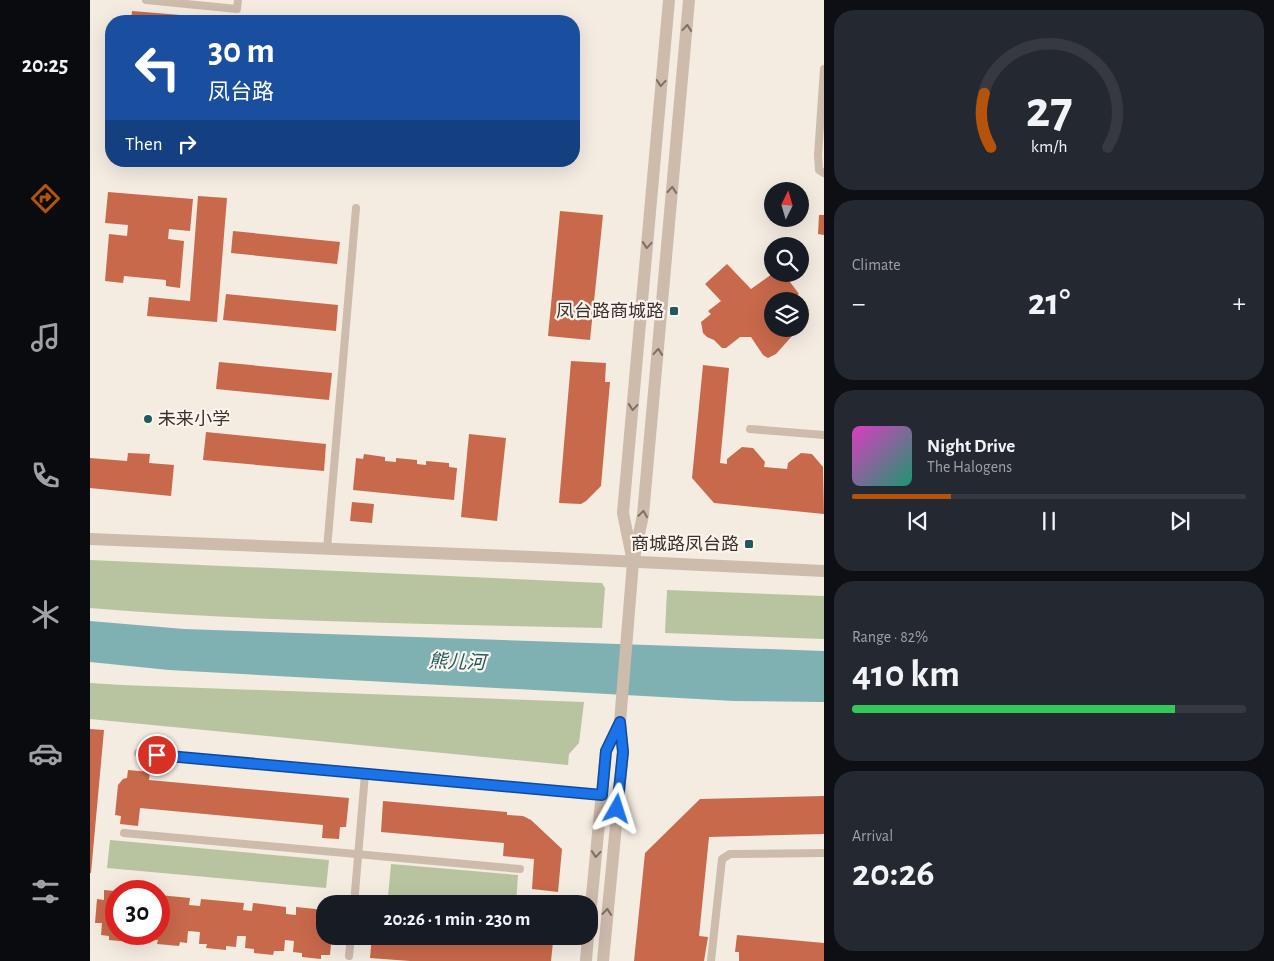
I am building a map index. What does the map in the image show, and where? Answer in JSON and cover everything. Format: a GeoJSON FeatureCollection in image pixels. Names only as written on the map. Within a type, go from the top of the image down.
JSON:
{"type":"FeatureCollection","features":[{"type":"Feature","properties":{"kind":"street"},"geometry":{"type":"LineString","coordinates":[[633,562],[623,513],[669,0]]}},
{"type":"Feature","properties":{"kind":"street"},"geometry":{"type":"LineString","coordinates":[[603,961],[623,752],[620,722],[633,562],[643,515],[689,0]]}},
{"type":"Feature","properties":{"kind":"street"},"geometry":{"type":"LineString","coordinates":[[90,538],[824,571]]}},
{"type":"Feature","properties":{"kind":"street"},"geometry":{"type":"LineString","coordinates":[[592,895],[606,751],[620,722]]}},
{"type":"Feature","properties":{"kind":"street"},"geometry":{"type":"LineString","coordinates":[[586,961],[587,945]]}},
{"type":"Feature","properties":{"kind":"lane"},"geometry":{"type":"LineString","coordinates":[[146,0],[237,9],[238,0]]}},
{"type":"Feature","properties":{"kind":"lane"},"geometry":{"type":"LineString","coordinates":[[824,69],[818,154],[819,170],[824,173]]}},
{"type":"Feature","properties":{"kind":"lane"},"geometry":{"type":"LineString","coordinates":[[327,548],[356,208]]}},
{"type":"Feature","properties":{"kind":"lane"},"geometry":{"type":"LineString","coordinates":[[750,429],[824,435]]}},
{"type":"Feature","properties":{"kind":"lane"},"geometry":{"type":"LineString","coordinates":[[138,753],[602,795]]}},
{"type":"Feature","properties":{"kind":"lane"},"geometry":{"type":"LineString","coordinates":[[355,895],[365,774]]}},
{"type":"Feature","properties":{"kind":"lane"},"geometry":{"type":"LineString","coordinates":[[124,833],[520,869]]}},
{"type":"Feature","properties":{"kind":"lane"},"geometry":{"type":"LineString","coordinates":[[711,961],[722,859],[730,854],[824,854]]}},
{"type":"Feature","properties":{"kind":"lane"},"geometry":{"type":"LineString","coordinates":[[349,956],[350,945]]}},
{"type":"Feature","properties":{"kind":"green space"},"geometry":{"type":"Polygon","coordinates":[[[90,560],[602,583],[605,588],[602,628],[282,619],[90,608],[90,560]]]}},
{"type":"Feature","properties":{"kind":"green space"},"geometry":{"type":"Polygon","coordinates":[[[667,590],[824,596],[824,639],[665,633],[667,590]]]}},
{"type":"Feature","properties":{"kind":"green space"},"geometry":{"type":"Polygon","coordinates":[[[90,683],[584,702],[579,743],[569,754],[568,765],[90,719],[90,683]]]}},
{"type":"Feature","properties":{"kind":"green space"},"geometry":{"type":"Polygon","coordinates":[[[110,840],[329,860],[326,888],[107,868],[110,840]]]}},
{"type":"Feature","properties":{"kind":"green space"},"geometry":{"type":"Polygon","coordinates":[[[391,864],[518,875],[517,895],[388,895],[391,864]]]}},
{"type":"Feature","properties":{"kind":"water","name":"熊儿河"},"geometry":{"type":"Polygon","coordinates":[[[90,621],[184,629],[824,651],[824,702],[734,701],[169,670],[90,662],[90,621]]]}},
{"type":"Feature","properties":{"kind":"building"},"geometry":{"type":"Polygon","coordinates":[[[132,11],[181,15],[132,15],[132,11]]]}},
{"type":"Feature","properties":{"kind":"building"},"geometry":{"type":"Polygon","coordinates":[[[108,192],[193,199],[190,231],[169,229],[168,239],[184,241],[180,288],[166,286],[166,280],[124,276],[123,283],[105,281],[109,234],[127,236],[128,225],[105,223],[108,192]]]}},
{"type":"Feature","properties":{"kind":"building"},"geometry":{"type":"Polygon","coordinates":[[[198,196],[227,198],[217,322],[147,316],[149,297],[190,301],[198,196]]]}},
{"type":"Feature","properties":{"kind":"building"},"geometry":{"type":"Polygon","coordinates":[[[560,211],[603,215],[590,340],[548,336],[560,211]]]}},
{"type":"Feature","properties":{"kind":"building"},"geometry":{"type":"Polygon","coordinates":[[[819,215],[824,215],[824,235],[818,234],[819,215]]]}},
{"type":"Feature","properties":{"kind":"building"},"geometry":{"type":"Polygon","coordinates":[[[233,231],[340,242],[337,264],[231,253],[233,231]]]}},
{"type":"Feature","properties":{"kind":"building"},"geometry":{"type":"Polygon","coordinates":[[[727,264],[751,289],[764,280],[764,282],[790,282],[798,292],[764,292],[764,337],[791,337],[776,354],[768,358],[763,355],[751,337],[740,337],[726,348],[722,348],[703,333],[701,322],[711,314],[708,311],[721,301],[705,284],[727,264]]]}},
{"type":"Feature","properties":{"kind":"building"},"geometry":{"type":"Polygon","coordinates":[[[226,294],[338,305],[336,331],[223,320],[226,294]]]}},
{"type":"Feature","properties":{"kind":"building"},"geometry":{"type":"Polygon","coordinates":[[[571,361],[606,363],[605,382],[610,382],[601,486],[581,504],[559,503],[571,361]]]}},
{"type":"Feature","properties":{"kind":"building"},"geometry":{"type":"Polygon","coordinates":[[[219,362],[332,373],[329,400],[216,389],[219,362]]]}},
{"type":"Feature","properties":{"kind":"building"},"geometry":{"type":"Polygon","coordinates":[[[703,365],[729,368],[720,463],[727,464],[727,459],[742,447],[753,448],[765,462],[764,467],[787,469],[788,463],[801,453],[812,454],[823,467],[824,514],[714,503],[692,478],[703,365]]]}},
{"type":"Feature","properties":{"kind":"building"},"geometry":{"type":"Polygon","coordinates":[[[206,432],[326,444],[324,471],[203,460],[206,432]]]}},
{"type":"Feature","properties":{"kind":"building"},"geometry":{"type":"Polygon","coordinates":[[[469,434],[506,438],[497,521],[461,517],[469,434]]]}},
{"type":"Feature","properties":{"kind":"building"},"geometry":{"type":"Polygon","coordinates":[[[128,453],[150,454],[149,463],[174,465],[171,496],[90,488],[90,458],[127,461],[128,453]]]}},
{"type":"Feature","properties":{"kind":"building"},"geometry":{"type":"Polygon","coordinates":[[[364,454],[385,457],[385,461],[396,462],[396,458],[417,460],[417,464],[426,465],[426,461],[449,463],[449,467],[457,468],[454,500],[353,490],[356,458],[363,459],[364,454]]]}},
{"type":"Feature","properties":{"kind":"building"},"geometry":{"type":"Polygon","coordinates":[[[352,502],[374,504],[372,523],[350,521],[352,502]]]}},
{"type":"Feature","properties":{"kind":"building"},"geometry":{"type":"Polygon","coordinates":[[[90,729],[104,730],[91,873],[90,873],[90,729]]]}},
{"type":"Feature","properties":{"kind":"building"},"geometry":{"type":"Polygon","coordinates":[[[128,770],[150,772],[149,780],[349,798],[346,827],[340,827],[339,839],[322,838],[323,825],[140,808],[138,826],[120,824],[121,816],[115,815],[118,785],[123,779],[127,778],[128,770]]]}},
{"type":"Feature","properties":{"kind":"building"},"geometry":{"type":"Polygon","coordinates":[[[824,796],[824,834],[709,837],[699,936],[708,937],[704,961],[634,961],[645,853],[700,799],[824,796]]]}},
{"type":"Feature","properties":{"kind":"building"},"geometry":{"type":"Polygon","coordinates":[[[383,801],[507,812],[507,815],[523,816],[531,820],[562,849],[558,892],[532,889],[534,859],[503,856],[504,843],[381,832],[383,801]]]}},
{"type":"Feature","properties":{"kind":"building"},"geometry":{"type":"Polygon","coordinates":[[[104,890],[105,936],[101,935],[102,923],[95,923],[97,899],[104,900],[104,890]]]}},
{"type":"Feature","properties":{"kind":"building"},"geometry":{"type":"Polygon","coordinates":[[[170,896],[190,898],[189,905],[200,906],[201,899],[244,903],[243,910],[252,911],[253,903],[286,907],[286,914],[296,915],[296,907],[316,909],[316,945],[331,945],[330,955],[321,955],[321,959],[302,957],[302,953],[293,952],[294,941],[285,940],[284,951],[274,951],[273,955],[254,953],[254,949],[245,948],[246,936],[237,936],[236,947],[226,946],[226,950],[206,948],[207,944],[199,944],[200,932],[188,931],[187,943],[180,942],[179,946],[168,945],[170,945],[170,896]]]}},
{"type":"Feature","properties":{"kind":"building"},"geometry":{"type":"Polygon","coordinates":[[[737,935],[824,943],[824,961],[739,961],[739,952],[735,952],[737,935]]]}},
{"type":"Feature","properties":{"kind":"building"},"geometry":{"type":"Polygon","coordinates":[[[371,945],[553,945],[551,961],[410,961],[370,958],[371,945]]]}},
{"type":"Feature","properties":{"kind":"place","name":"凤台路商城路"},"geometry":{"type":"Point","coordinates":[674,311]}},
{"type":"Feature","properties":{"kind":"place","name":"未来小学"},"geometry":{"type":"Point","coordinates":[148,419]}},
{"type":"Feature","properties":{"kind":"place","name":"商城路凤台路"},"geometry":{"type":"Point","coordinates":[749,544]}},
{"type":"Feature","properties":{"kind":"route"},"geometry":{"type":"LineString","coordinates":[[157,755],[602,795],[606,751],[620,722],[623,752],[617,809]]}}]}
